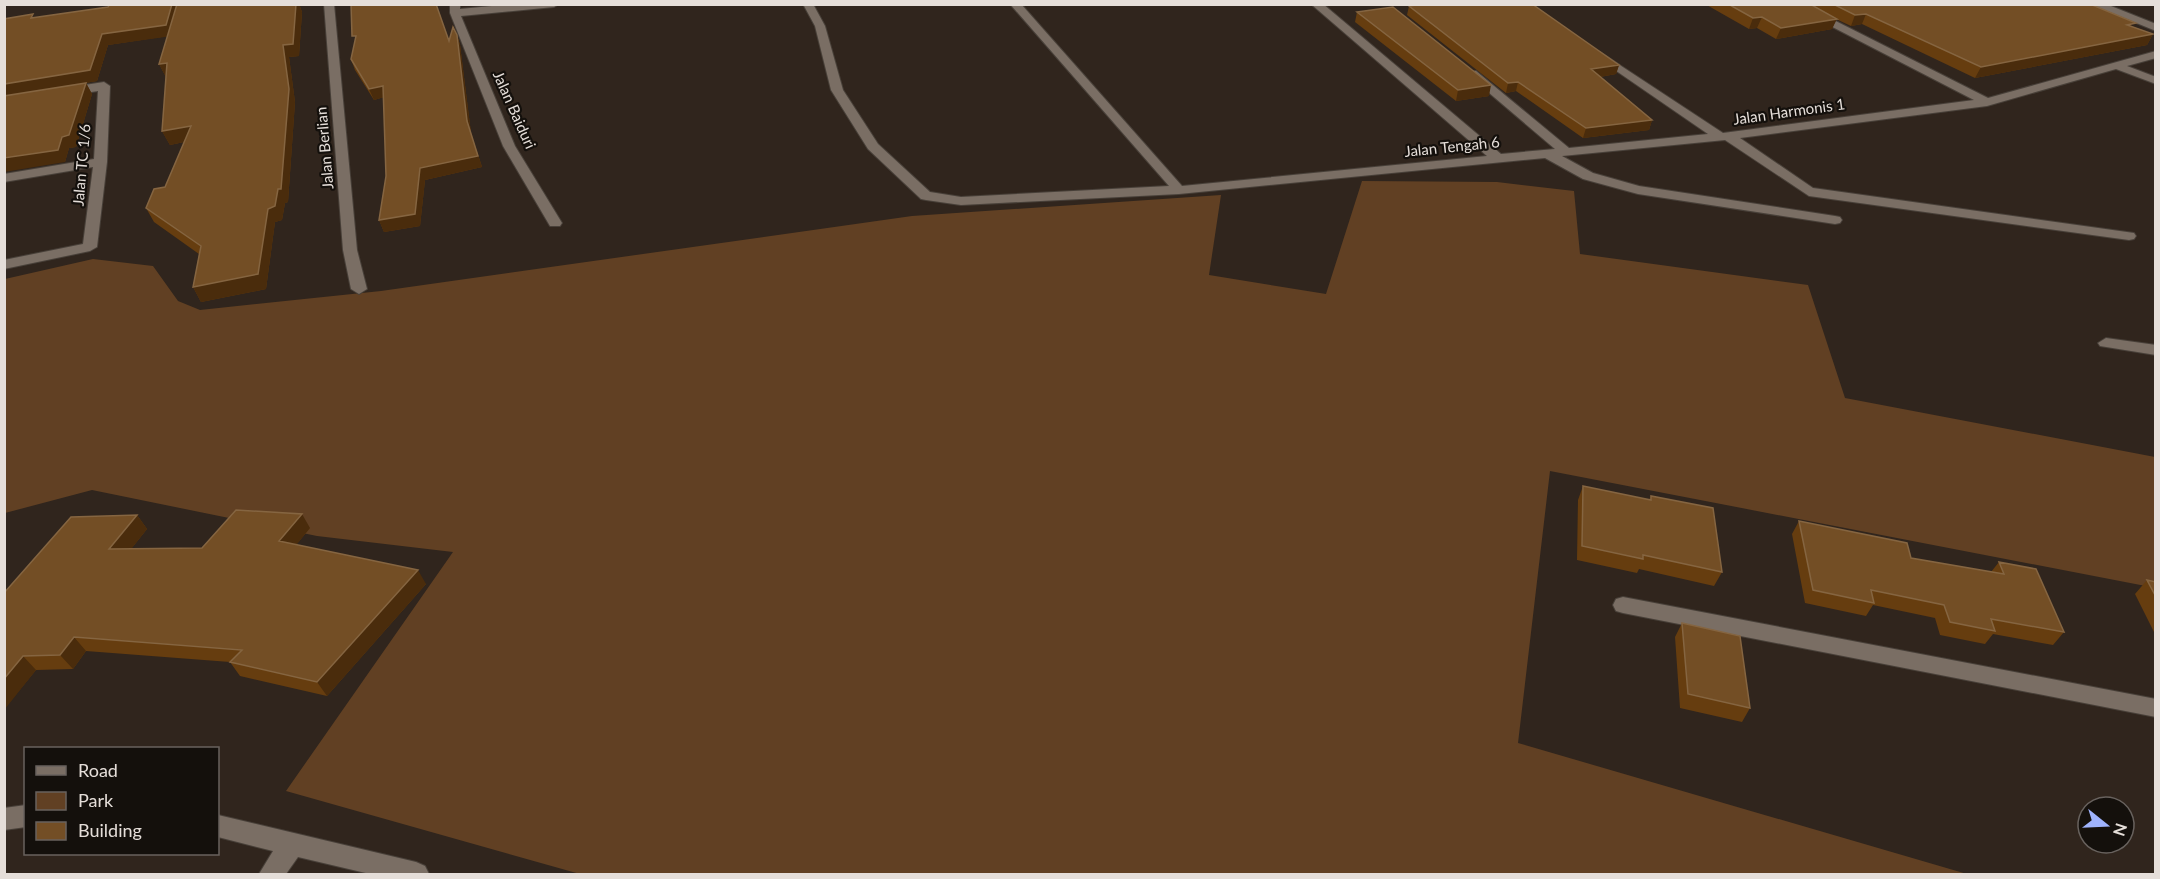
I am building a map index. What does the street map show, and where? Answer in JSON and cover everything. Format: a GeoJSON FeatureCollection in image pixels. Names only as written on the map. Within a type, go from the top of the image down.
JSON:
{"type":"FeatureCollection","features":[{"type":"Feature","properties":{"kind":"street","name":"Jalan Berlian"},"geometry":{"type":"LineString","coordinates":[[329,4],[350,250],[358,289]]}},
{"type":"Feature","properties":{"kind":"street"},"geometry":{"type":"LineString","coordinates":[[455,9],[554,4]]}},
{"type":"Feature","properties":{"kind":"street","name":"Jalan Tengah 6"},"geometry":{"type":"LineString","coordinates":[[807,4],[820,26],[837,90],[873,146],[926,196],[961,201],[1179,190],[1724,136]]}},
{"type":"Feature","properties":{"kind":"street"},"geometry":{"type":"LineString","coordinates":[[1015,4],[1179,190]]}},
{"type":"Feature","properties":{"kind":"street"},"geometry":{"type":"LineString","coordinates":[[1316,4],[1499,159]]}},
{"type":"Feature","properties":{"kind":"street"},"geometry":{"type":"LineString","coordinates":[[1793,4],[1987,102]]}},
{"type":"Feature","properties":{"kind":"street"},"geometry":{"type":"LineString","coordinates":[[2095,4],[2156,28]]}},
{"type":"Feature","properties":{"kind":"street","name":"Jalan Baiduri"},"geometry":{"type":"LineString","coordinates":[[455,9],[509,146],[555,223]]}},
{"type":"Feature","properties":{"kind":"street"},"geometry":{"type":"LineString","coordinates":[[1593,51],[1724,136]]}},
{"type":"Feature","properties":{"kind":"street","name":"Jalan Harmonis 1"},"geometry":{"type":"LineString","coordinates":[[1724,136],[1987,102],[2156,54]]}},
{"type":"Feature","properties":{"kind":"street"},"geometry":{"type":"LineString","coordinates":[[2118,66],[2156,81]]}},
{"type":"Feature","properties":{"kind":"street"},"geometry":{"type":"LineString","coordinates":[[1466,68],[1566,152]]}},
{"type":"Feature","properties":{"kind":"street","name":"Jalan TC 1/6"},"geometry":{"type":"LineString","coordinates":[[4,265],[90,247],[100,162],[104,86],[49,95]]}},
{"type":"Feature","properties":{"kind":"street","name":"Jalan Harmonis 1"},"geometry":{"type":"LineString","coordinates":[[1724,136],[1809,192],[2129,236]]}},
{"type":"Feature","properties":{"kind":"street"},"geometry":{"type":"LineString","coordinates":[[1548,154],[1588,176],[1638,190],[1835,220]]}},
{"type":"Feature","properties":{"kind":"street"},"geometry":{"type":"LineString","coordinates":[[4,178],[100,162]]}},
{"type":"Feature","properties":{"kind":"street"},"geometry":{"type":"LineString","coordinates":[[2106,343],[2156,350]]}},
{"type":"Feature","properties":{"kind":"street"},"geometry":{"type":"LineString","coordinates":[[1623,605],[2156,708]]}},
{"type":"Feature","properties":{"kind":"street"},"geometry":{"type":"LineString","coordinates":[[4,819],[24,816]]}},
{"type":"Feature","properties":{"kind":"street"},"geometry":{"type":"LineString","coordinates":[[219,826],[416,874]]}},
{"type":"Feature","properties":{"kind":"street"},"geometry":{"type":"LineString","coordinates":[[272,874],[292,844]]}},
{"type":"Feature","properties":{"kind":"green space"},"geometry":{"type":"Polygon","coordinates":[[[1362,181],[1497,182],[1574,191],[1580,254],[1808,285],[1845,398],[2155,457],[2156,588],[1550,471],[1518,743],[1967,874],[580,874],[286,791],[453,552],[317,536],[92,490],[5,513],[5,279],[93,259],[153,266],[178,301],[200,310],[381,291],[912,216],[1221,195],[1209,275],[1326,294],[1362,181]]]}},
{"type":"Feature","properties":{"kind":"building"},"geometry":{"type":"Polygon","coordinates":[[[111,4],[172,4],[166,25],[102,34],[90,70],[4,84],[4,19],[33,14],[31,18],[108,7],[111,4]]]}},
{"type":"Feature","properties":{"kind":"building"},"geometry":{"type":"Polygon","coordinates":[[[177,4],[296,4],[293,44],[283,45],[289,89],[281,189],[278,189],[275,206],[268,209],[258,274],[193,287],[201,246],[146,208],[154,189],[165,187],[191,126],[162,131],[167,63],[159,64],[177,4]]]}},
{"type":"Feature","properties":{"kind":"building"},"geometry":{"type":"Polygon","coordinates":[[[351,4],[436,4],[449,41],[453,27],[457,35],[467,121],[478,156],[420,168],[415,214],[379,220],[386,176],[383,86],[369,89],[351,59],[356,36],[352,36],[351,4]]]}},
{"type":"Feature","properties":{"kind":"building"},"geometry":{"type":"Polygon","coordinates":[[[1532,4],[1619,65],[1591,69],[1652,120],[1586,128],[1518,82],[1508,83],[1409,6],[1532,4]]]}},
{"type":"Feature","properties":{"kind":"building"},"geometry":{"type":"Polygon","coordinates":[[[1728,4],[1810,4],[1837,19],[1781,28],[1762,17],[1753,18],[1728,4]]]}},
{"type":"Feature","properties":{"kind":"building"},"geometry":{"type":"Polygon","coordinates":[[[1833,4],[2090,4],[2136,23],[2127,25],[2153,34],[1981,67],[1866,14],[1855,15],[1833,4]]]}},
{"type":"Feature","properties":{"kind":"building"},"geometry":{"type":"Polygon","coordinates":[[[1393,7],[1491,85],[1458,90],[1357,12],[1393,7]]]}},
{"type":"Feature","properties":{"kind":"building"},"geometry":{"type":"Polygon","coordinates":[[[86,83],[69,135],[62,137],[58,150],[4,158],[4,96],[86,83]]]}},
{"type":"Feature","properties":{"kind":"building"},"geometry":{"type":"Polygon","coordinates":[[[1583,486],[1651,500],[1651,496],[1713,508],[1722,572],[1643,555],[1643,559],[1582,546],[1583,486]]]}},
{"type":"Feature","properties":{"kind":"building"},"geometry":{"type":"Polygon","coordinates":[[[236,510],[302,514],[279,541],[418,570],[317,682],[230,662],[242,650],[74,637],[60,655],[23,656],[4,679],[4,593],[71,517],[137,515],[109,549],[202,548],[236,510]]]}},
{"type":"Feature","properties":{"kind":"building"},"geometry":{"type":"Polygon","coordinates":[[[1799,521],[1907,543],[1911,558],[2004,574],[1999,562],[2036,569],[2064,632],[1991,619],[1995,631],[1950,622],[1944,605],[1871,590],[1874,603],[1813,590],[1799,521]]]}},
{"type":"Feature","properties":{"kind":"building"},"geometry":{"type":"Polygon","coordinates":[[[2147,580],[2156,582],[2156,597],[2147,580]]]}},
{"type":"Feature","properties":{"kind":"building"},"geometry":{"type":"Polygon","coordinates":[[[1682,623],[1740,636],[1750,708],[1688,694],[1682,623]]]}}]}
